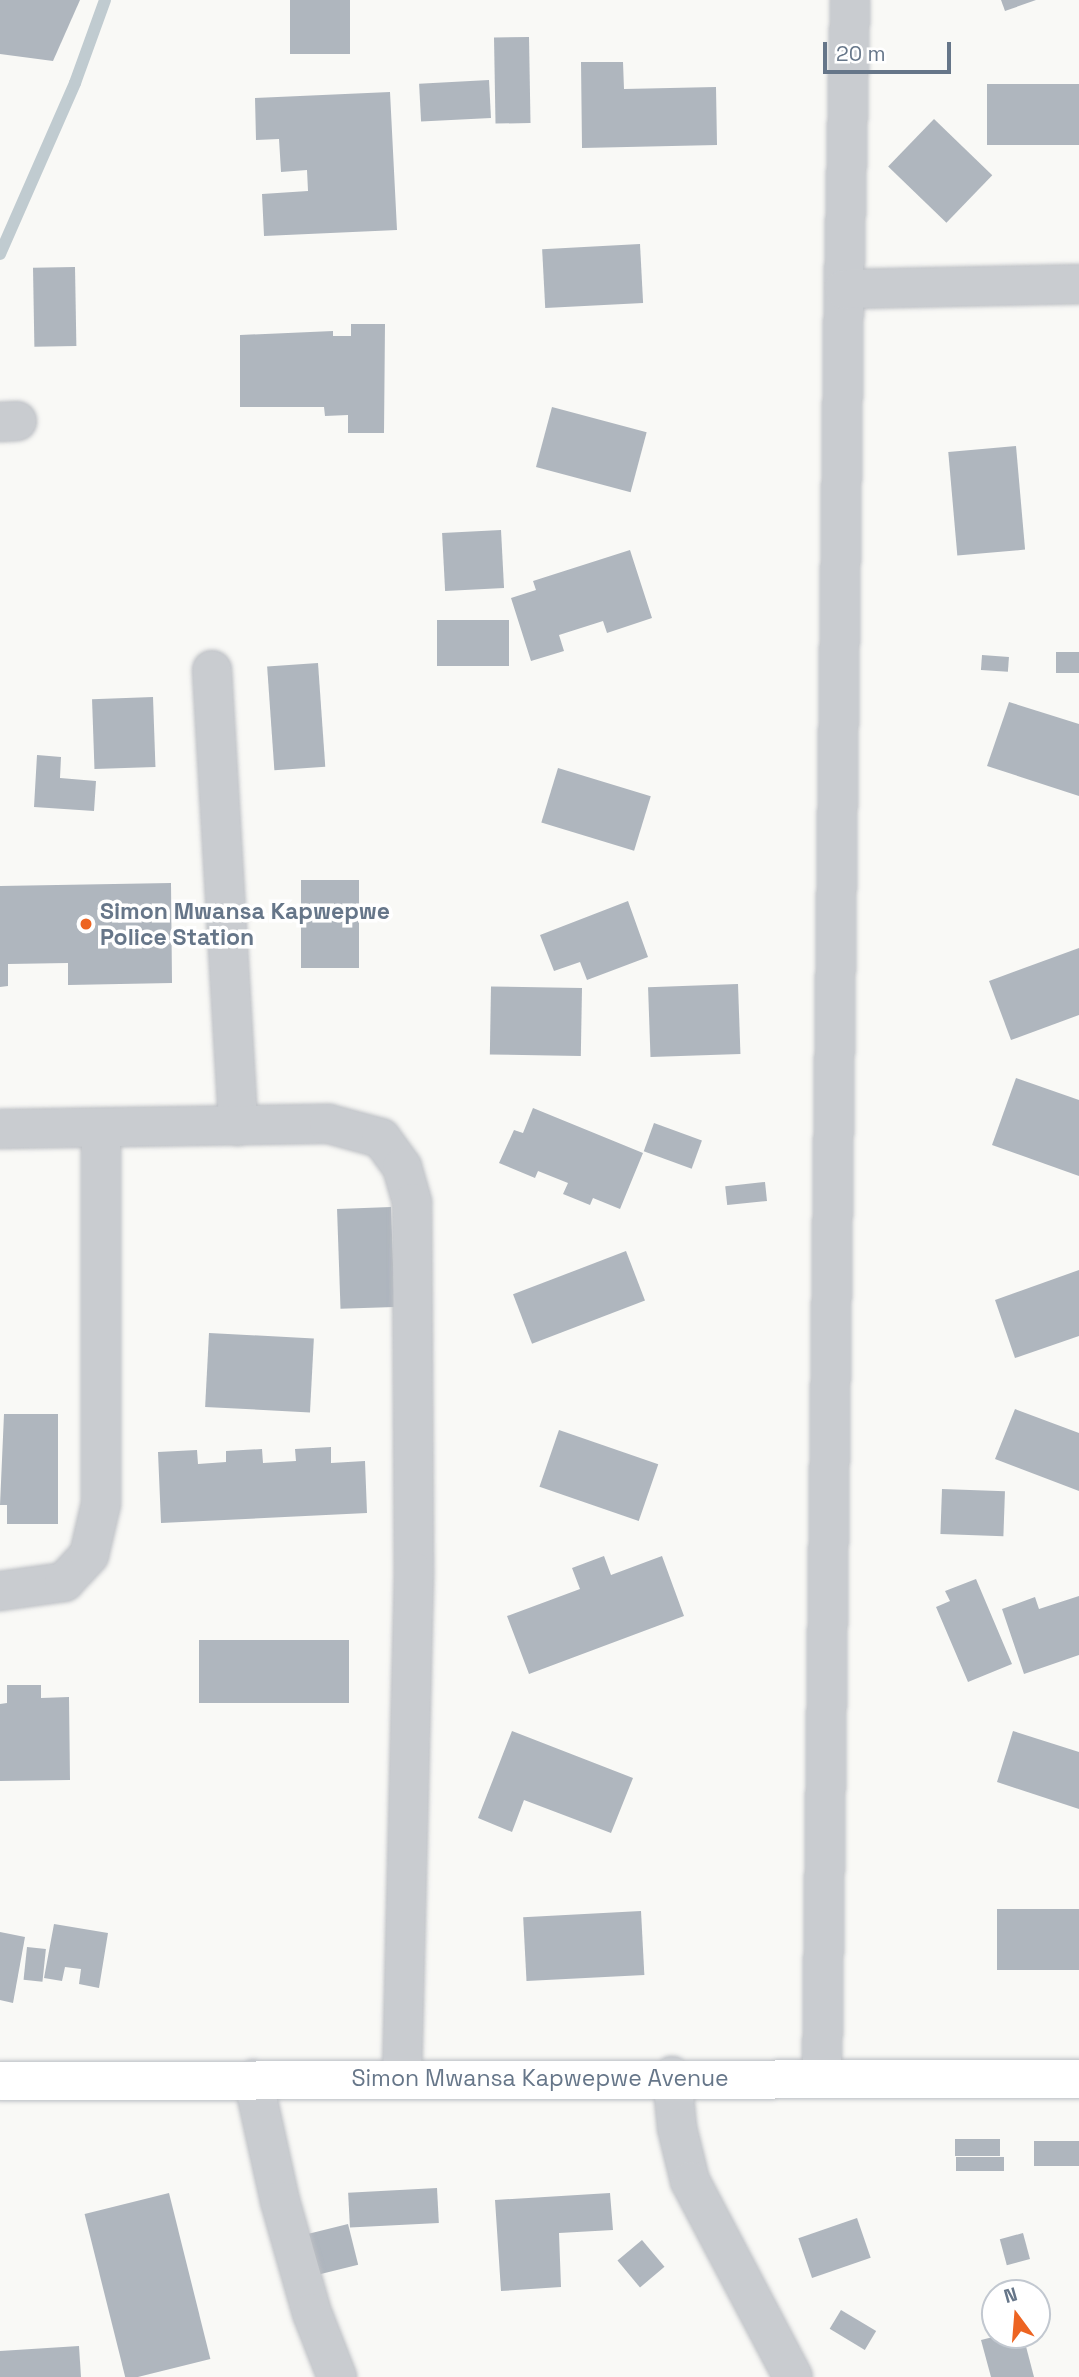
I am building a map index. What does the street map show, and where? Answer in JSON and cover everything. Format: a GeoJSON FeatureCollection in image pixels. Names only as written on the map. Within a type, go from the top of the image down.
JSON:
{"type":"FeatureCollection","features":[{"type":"Feature","properties":{"kind":"main road","name":"Simon Mwansa Kapwepwe Avenue"},"geometry":{"type":"LineString","coordinates":[[0,2081],[672,2076],[1079,2079]]}},
{"type":"Feature","properties":{"kind":"street"},"geometry":{"type":"LineString","coordinates":[[822,2079],[849,0]]}},
{"type":"Feature","properties":{"kind":"street"},"geometry":{"type":"LineString","coordinates":[[845,289],[1079,284]]}},
{"type":"Feature","properties":{"kind":"street"},"geometry":{"type":"LineString","coordinates":[[212,670],[238,1126]]}},
{"type":"Feature","properties":{"kind":"street"},"geometry":{"type":"LineString","coordinates":[[0,1129],[329,1124],[381,1138],[402,1167],[412,1203],[414,1572],[402,2078]]}},
{"type":"Feature","properties":{"kind":"street"},"geometry":{"type":"LineString","coordinates":[[0,1591],[64,1582],[89,1555],[101,1504],[101,1128]]}},
{"type":"Feature","properties":{"kind":"street"},"geometry":{"type":"LineString","coordinates":[[672,2076],[677,2127],[690,2181],[793,2377]]}},
{"type":"Feature","properties":{"kind":"street"},"geometry":{"type":"LineString","coordinates":[[253,2079],[280,2201],[312,2313],[337,2377]]}},
{"type":"Feature","properties":{"kind":"building"},"geometry":{"type":"Polygon","coordinates":[[[0,0],[80,0],[53,61],[0,54],[0,0]]]}},
{"type":"Feature","properties":{"kind":"building"},"geometry":{"type":"Polygon","coordinates":[[[290,0],[350,0],[350,54],[290,54],[290,0]]]}},
{"type":"Feature","properties":{"kind":"building"},"geometry":{"type":"Polygon","coordinates":[[[1001,0],[1036,0],[1005,11],[1001,0]]]}},
{"type":"Feature","properties":{"kind":"building"},"geometry":{"type":"Polygon","coordinates":[[[529,37],[531,123],[496,124],[494,38],[529,37]]]}},
{"type":"Feature","properties":{"kind":"building"},"geometry":{"type":"Polygon","coordinates":[[[581,62],[623,62],[624,89],[716,87],[717,145],[582,148],[581,62]]]}},
{"type":"Feature","properties":{"kind":"building"},"geometry":{"type":"Polygon","coordinates":[[[489,80],[491,118],[421,122],[419,84],[489,80]]]}},
{"type":"Feature","properties":{"kind":"building"},"geometry":{"type":"Polygon","coordinates":[[[987,84],[1079,84],[1079,145],[987,145],[987,84]]]}},
{"type":"Feature","properties":{"kind":"building"},"geometry":{"type":"Polygon","coordinates":[[[390,92],[397,230],[264,236],[262,194],[308,191],[307,170],[281,172],[279,139],[256,140],[255,98],[390,92]]]}},
{"type":"Feature","properties":{"kind":"building"},"geometry":{"type":"Polygon","coordinates":[[[934,119],[992,175],[946,223],[888,166],[934,119]]]}},
{"type":"Feature","properties":{"kind":"building"},"geometry":{"type":"Polygon","coordinates":[[[640,244],[643,303],[545,308],[542,249],[640,244]]]}},
{"type":"Feature","properties":{"kind":"building"},"geometry":{"type":"Polygon","coordinates":[[[75,267],[76,346],[34,347],[33,268],[75,267]]]}},
{"type":"Feature","properties":{"kind":"building"},"geometry":{"type":"Polygon","coordinates":[[[351,324],[385,324],[384,433],[348,433],[348,415],[325,416],[324,407],[240,407],[240,335],[333,331],[333,336],[351,336],[351,324]]]}},
{"type":"Feature","properties":{"kind":"building"},"geometry":{"type":"Polygon","coordinates":[[[552,407],[647,432],[631,492],[536,467],[552,407]]]}},
{"type":"Feature","properties":{"kind":"building"},"geometry":{"type":"Polygon","coordinates":[[[1016,446],[1025,550],[957,556],[948,452],[1016,446]]]}},
{"type":"Feature","properties":{"kind":"building"},"geometry":{"type":"Polygon","coordinates":[[[501,530],[504,588],[445,591],[442,533],[501,530]]]}},
{"type":"Feature","properties":{"kind":"building"},"geometry":{"type":"Polygon","coordinates":[[[630,550],[652,618],[607,633],[603,621],[559,635],[564,651],[531,661],[511,598],[536,590],[533,581],[630,550]]]}},
{"type":"Feature","properties":{"kind":"building"},"geometry":{"type":"Polygon","coordinates":[[[437,620],[509,620],[509,666],[437,666],[437,620]]]}},
{"type":"Feature","properties":{"kind":"building"},"geometry":{"type":"Polygon","coordinates":[[[1056,652],[1079,652],[1079,673],[1056,673],[1056,652]]]}},
{"type":"Feature","properties":{"kind":"building"},"geometry":{"type":"Polygon","coordinates":[[[982,655],[1009,657],[1008,672],[981,670],[982,655]]]}},
{"type":"Feature","properties":{"kind":"building"},"geometry":{"type":"Polygon","coordinates":[[[318,663],[325,767],[274,770],[267,667],[318,663]]]}},
{"type":"Feature","properties":{"kind":"building"},"geometry":{"type":"Polygon","coordinates":[[[153,697],[155,767],[94,769],[92,699],[153,697]]]}},
{"type":"Feature","properties":{"kind":"building"},"geometry":{"type":"Polygon","coordinates":[[[1009,702],[1079,724],[1079,796],[987,766],[1009,702]]]}},
{"type":"Feature","properties":{"kind":"building"},"geometry":{"type":"Polygon","coordinates":[[[37,755],[61,757],[60,778],[96,781],[94,811],[34,807],[37,755]]]}},
{"type":"Feature","properties":{"kind":"building"},"geometry":{"type":"Polygon","coordinates":[[[558,768],[651,796],[634,851],[541,823],[558,768]]]}},
{"type":"Feature","properties":{"kind":"building"},"geometry":{"type":"Polygon","coordinates":[[[301,880],[359,880],[359,968],[301,968],[301,880]]]}},
{"type":"Feature","properties":{"kind":"building","name":"Simon Mwansa Kapwepwe Police Station"},"geometry":{"type":"Polygon","coordinates":[[[171,883],[172,983],[68,985],[68,963],[8,964],[8,986],[0,987],[0,886],[171,883]]]}},
{"type":"Feature","properties":{"kind":"building"},"geometry":{"type":"Polygon","coordinates":[[[628,901],[648,957],[587,980],[580,962],[554,971],[540,935],[628,901]]]}},
{"type":"Feature","properties":{"kind":"building"},"geometry":{"type":"Polygon","coordinates":[[[1079,948],[1079,1015],[1011,1040],[989,981],[1079,948]]]}},
{"type":"Feature","properties":{"kind":"building"},"geometry":{"type":"Polygon","coordinates":[[[738,984],[740,1054],[650,1057],[648,987],[738,984]]]}},
{"type":"Feature","properties":{"kind":"building"},"geometry":{"type":"Polygon","coordinates":[[[491,986],[582,988],[581,1056],[490,1054],[491,986]]]}},
{"type":"Feature","properties":{"kind":"building"},"geometry":{"type":"Polygon","coordinates":[[[1016,1078],[1079,1100],[1079,1176],[992,1145],[1016,1078]]]}},
{"type":"Feature","properties":{"kind":"building"},"geometry":{"type":"Polygon","coordinates":[[[533,1108],[643,1153],[620,1209],[593,1198],[590,1205],[563,1194],[568,1183],[538,1171],[535,1178],[499,1163],[514,1130],[523,1133],[533,1108]]]}},
{"type":"Feature","properties":{"kind":"building"},"geometry":{"type":"Polygon","coordinates":[[[654,1123],[702,1140],[692,1169],[644,1151],[654,1123]]]}},
{"type":"Feature","properties":{"kind":"building"},"geometry":{"type":"Polygon","coordinates":[[[765,1182],[767,1201],[727,1205],[725,1186],[765,1182]]]}},
{"type":"Feature","properties":{"kind":"building"},"geometry":{"type":"Polygon","coordinates":[[[391,1207],[394,1307],[341,1309],[337,1209],[391,1207]]]}},
{"type":"Feature","properties":{"kind":"building"},"geometry":{"type":"Polygon","coordinates":[[[626,1251],[645,1300],[532,1344],[513,1294],[626,1251]]]}},
{"type":"Feature","properties":{"kind":"building"},"geometry":{"type":"Polygon","coordinates":[[[1079,1270],[1079,1336],[1015,1358],[995,1300],[1079,1270]]]}},
{"type":"Feature","properties":{"kind":"building"},"geometry":{"type":"Polygon","coordinates":[[[209,1333],[314,1338],[310,1412],[205,1407],[209,1333]]]}},
{"type":"Feature","properties":{"kind":"building"},"geometry":{"type":"Polygon","coordinates":[[[1015,1409],[1079,1433],[1079,1491],[995,1459],[1015,1409]]]}},
{"type":"Feature","properties":{"kind":"building"},"geometry":{"type":"Polygon","coordinates":[[[4,1414],[58,1414],[58,1524],[7,1524],[7,1505],[0,1505],[4,1414]]]}},
{"type":"Feature","properties":{"kind":"building"},"geometry":{"type":"Polygon","coordinates":[[[559,1430],[658,1464],[639,1521],[539,1487],[559,1430]]]}},
{"type":"Feature","properties":{"kind":"building"},"geometry":{"type":"Polygon","coordinates":[[[331,1447],[331,1463],[365,1461],[367,1513],[161,1523],[158,1452],[197,1450],[198,1464],[226,1462],[226,1451],[262,1449],[263,1463],[296,1461],[295,1449],[331,1447]]]}},
{"type":"Feature","properties":{"kind":"building"},"geometry":{"type":"Polygon","coordinates":[[[942,1489],[1005,1491],[1003,1536],[940,1534],[942,1489]]]}},
{"type":"Feature","properties":{"kind":"building"},"geometry":{"type":"Polygon","coordinates":[[[604,1556],[611,1575],[662,1556],[684,1616],[529,1674],[507,1616],[580,1589],[572,1568],[604,1556]]]}},
{"type":"Feature","properties":{"kind":"building"},"geometry":{"type":"Polygon","coordinates":[[[976,1579],[1012,1664],[968,1682],[936,1607],[950,1601],[945,1591],[976,1579]]]}},
{"type":"Feature","properties":{"kind":"building"},"geometry":{"type":"Polygon","coordinates":[[[1079,1596],[1079,1655],[1024,1674],[1002,1609],[1035,1597],[1039,1609],[1079,1596]]]}},
{"type":"Feature","properties":{"kind":"building"},"geometry":{"type":"Polygon","coordinates":[[[199,1640],[349,1640],[349,1703],[199,1703],[199,1640]]]}},
{"type":"Feature","properties":{"kind":"building"},"geometry":{"type":"Polygon","coordinates":[[[7,1685],[41,1685],[41,1698],[69,1697],[70,1780],[0,1781],[0,1704],[7,1703],[7,1685]]]}},
{"type":"Feature","properties":{"kind":"building"},"geometry":{"type":"Polygon","coordinates":[[[512,1731],[633,1778],[611,1833],[524,1800],[512,1832],[478,1818],[512,1731]]]}},
{"type":"Feature","properties":{"kind":"building"},"geometry":{"type":"Polygon","coordinates":[[[1013,1731],[1079,1752],[1079,1809],[997,1782],[1013,1731]]]}},
{"type":"Feature","properties":{"kind":"building"},"geometry":{"type":"Polygon","coordinates":[[[997,1909],[1079,1909],[1079,1970],[997,1970],[997,1909]]]}},
{"type":"Feature","properties":{"kind":"building"},"geometry":{"type":"Polygon","coordinates":[[[641,1911],[644,1975],[527,1981],[523,1917],[641,1911]]]}},
{"type":"Feature","properties":{"kind":"building"},"geometry":{"type":"Polygon","coordinates":[[[54,1924],[108,1933],[99,1988],[79,1984],[81,1969],[65,1967],[62,1981],[44,1978],[54,1924]]]}},
{"type":"Feature","properties":{"kind":"building"},"geometry":{"type":"Polygon","coordinates":[[[0,1932],[25,1937],[13,2003],[0,2000],[0,1932]]]}},
{"type":"Feature","properties":{"kind":"building"},"geometry":{"type":"Polygon","coordinates":[[[27,1947],[46,1949],[42,1982],[24,1980],[27,1947]]]}},
{"type":"Feature","properties":{"kind":"building"},"geometry":{"type":"Polygon","coordinates":[[[955,2139],[1000,2139],[1000,2156],[955,2156],[955,2139]]]}},
{"type":"Feature","properties":{"kind":"building"},"geometry":{"type":"Polygon","coordinates":[[[1034,2141],[1079,2141],[1079,2166],[1034,2166],[1034,2141]]]}},
{"type":"Feature","properties":{"kind":"building"},"geometry":{"type":"Polygon","coordinates":[[[956,2157],[1004,2157],[1004,2171],[956,2171],[956,2157]]]}},
{"type":"Feature","properties":{"kind":"building"},"geometry":{"type":"Polygon","coordinates":[[[437,2188],[439,2223],[350,2228],[348,2193],[437,2188]]]}},
{"type":"Feature","properties":{"kind":"building"},"geometry":{"type":"Polygon","coordinates":[[[169,2193],[210,2359],[138,2377],[125,2377],[85,2214],[169,2193]]]}},
{"type":"Feature","properties":{"kind":"building"},"geometry":{"type":"Polygon","coordinates":[[[610,2193],[613,2230],[559,2233],[561,2287],[501,2291],[495,2200],[610,2193]]]}},
{"type":"Feature","properties":{"kind":"building"},"geometry":{"type":"Polygon","coordinates":[[[857,2218],[871,2258],[812,2278],[798,2238],[857,2218]]]}},
{"type":"Feature","properties":{"kind":"building"},"geometry":{"type":"Polygon","coordinates":[[[348,2224],[358,2265],[306,2278],[296,2237],[348,2224]]]}},
{"type":"Feature","properties":{"kind":"building"},"geometry":{"type":"Polygon","coordinates":[[[1023,2233],[1030,2259],[1007,2265],[1000,2239],[1023,2233]]]}},
{"type":"Feature","properties":{"kind":"building"},"geometry":{"type":"Polygon","coordinates":[[[642,2240],[664,2267],[640,2287],[617,2261],[642,2240]]]}},
{"type":"Feature","properties":{"kind":"building"},"geometry":{"type":"Polygon","coordinates":[[[841,2310],[876,2331],[865,2350],[830,2329],[841,2310]]]}},
{"type":"Feature","properties":{"kind":"building"},"geometry":{"type":"Polygon","coordinates":[[[79,2346],[81,2377],[0,2377],[0,2351],[79,2346]]]}},
{"type":"Feature","properties":{"kind":"building"},"geometry":{"type":"Polygon","coordinates":[[[983,2349],[1027,2349],[1034,2377],[991,2377],[983,2349]]]}},
{"type":"Feature","properties":{"kind":"waterway"},"geometry":{"type":"LineString","coordinates":[[0,254],[75,83],[105,0]]}},
{"type":"Feature","properties":{"kind":"place","name":"Simon Mwansa Kapwepwe Police Station"},"geometry":{"type":"Point","coordinates":[86,924]}}]}
